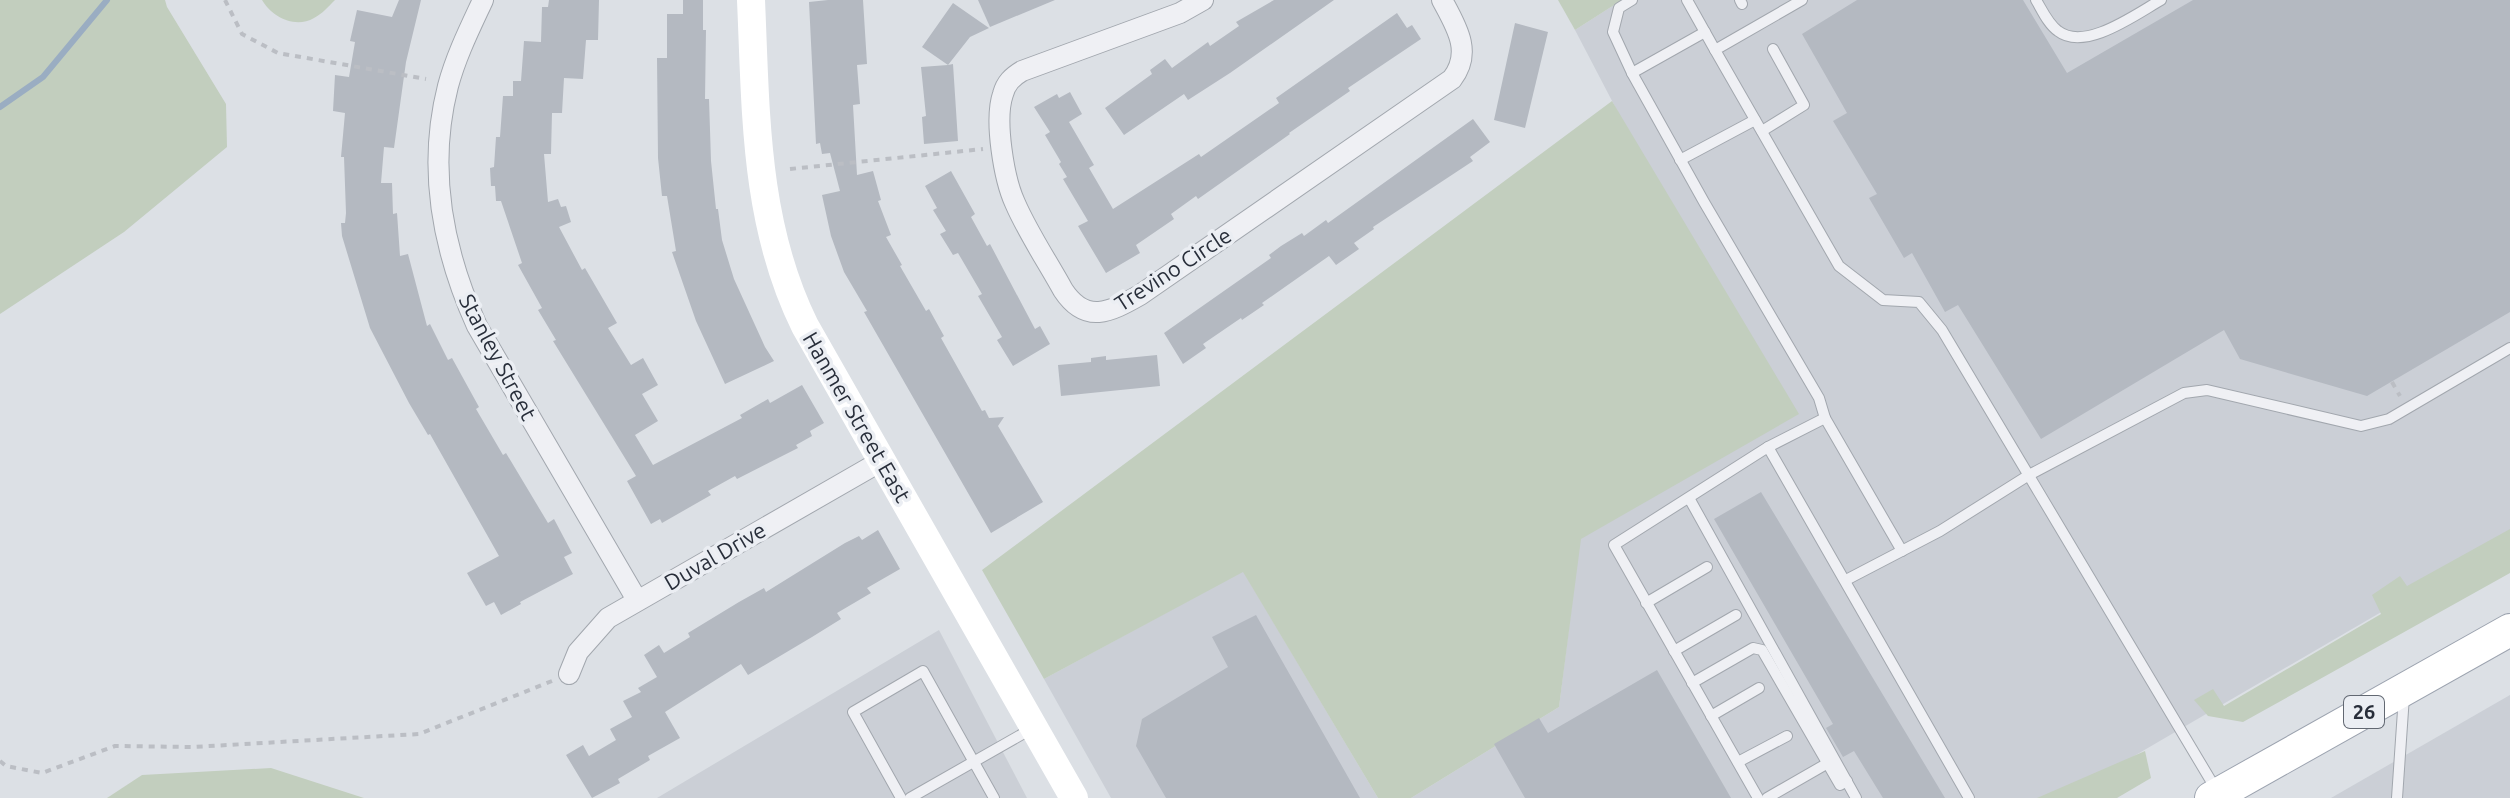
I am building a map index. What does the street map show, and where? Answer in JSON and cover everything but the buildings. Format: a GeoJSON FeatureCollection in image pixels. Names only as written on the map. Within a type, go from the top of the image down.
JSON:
{"type":"FeatureCollection","features":[{"type":"Feature","properties":{"kind":"main road","name":"26"},"geometry":{"type":"LineString","coordinates":[[2216,797],[2510,630]]}},
{"type":"Feature","properties":{"kind":"street","name":"Stanley Street"},"geometry":{"type":"LineString","coordinates":[[483,0],[460,51],[448,86],[442,118],[438,156],[439,190],[449,254],[477,326],[637,600]]}},
{"type":"Feature","properties":{"kind":"street","name":"Hanmer Street East"},"geometry":{"type":"LineString","coordinates":[[751,0],[760,171],[773,243],[785,283],[799,314],[1074,798]]}},
{"type":"Feature","properties":{"kind":"street","name":"Trevino Circle"},"geometry":{"type":"LineString","coordinates":[[1203,0],[1180,13],[1041,63],[1012,77],[1001,97],[1002,148],[1015,204],[1063,290],[1070,301],[1081,309],[1093,313],[1108,311],[1140,295],[1452,79],[1463,51],[1456,26],[1442,0]]}},
{"type":"Feature","properties":{"kind":"street","name":"Duval Drive"},"geometry":{"type":"LineString","coordinates":[[569,674],[578,652],[608,618],[883,460]]}},
{"type":"Feature","properties":{"kind":"lane"},"geometry":{"type":"LineString","coordinates":[[1632,0],[1619,8],[1613,32],[1632,73],[1819,398],[1825,418],[1902,551]]}},
{"type":"Feature","properties":{"kind":"lane"},"geometry":{"type":"LineString","coordinates":[[1687,0],[1839,266],[1883,300],[1919,302],[1950,342],[2216,797]]}},
{"type":"Feature","properties":{"kind":"lane"},"geometry":{"type":"LineString","coordinates":[[1715,50],[1802,0]]}},
{"type":"Feature","properties":{"kind":"lane"},"geometry":{"type":"LineString","coordinates":[[2036,0],[2058,32],[2078,38],[2101,33],[2161,0]]}},
{"type":"Feature","properties":{"kind":"lane"},"geometry":{"type":"LineString","coordinates":[[1632,73],[1705,32]]}},
{"type":"Feature","properties":{"kind":"lane"},"geometry":{"type":"LineString","coordinates":[[1762,131],[1804,105],[1773,49]]}},
{"type":"Feature","properties":{"kind":"lane"},"geometry":{"type":"LineString","coordinates":[[1680,160],[1755,120]]}},
{"type":"Feature","properties":{"kind":"lane"},"geometry":{"type":"LineString","coordinates":[[1846,580],[1940,531],[2029,475],[2184,393],[2207,390],[2361,426],[2389,419],[2510,348]]}},
{"type":"Feature","properties":{"kind":"lane"},"geometry":{"type":"LineString","coordinates":[[1758,798],[1614,545],[1768,447],[1825,418]]}},
{"type":"Feature","properties":{"kind":"lane"},"geometry":{"type":"LineString","coordinates":[[1768,447],[1969,798]]}},
{"type":"Feature","properties":{"kind":"lane"},"geometry":{"type":"LineString","coordinates":[[1689,498],[1856,798]]}},
{"type":"Feature","properties":{"kind":"lane"},"geometry":{"type":"LineString","coordinates":[[1646,603],[1707,567]]}},
{"type":"Feature","properties":{"kind":"lane"},"geometry":{"type":"LineString","coordinates":[[1674,651],[1736,615]]}},
{"type":"Feature","properties":{"kind":"lane"},"geometry":{"type":"LineString","coordinates":[[1692,683],[1753,648],[1762,650],[1840,785],[1847,781]]}},
{"type":"Feature","properties":{"kind":"lane"},"geometry":{"type":"LineString","coordinates":[[901,798],[853,712],[923,671],[994,798]]}},
{"type":"Feature","properties":{"kind":"lane"},"geometry":{"type":"LineString","coordinates":[[1711,716],[1759,688]]}},
{"type":"Feature","properties":{"kind":"lane"},"geometry":{"type":"LineString","coordinates":[[2397,798],[2405,689]]}},
{"type":"Feature","properties":{"kind":"lane"},"geometry":{"type":"LineString","coordinates":[[910,798],[1035,727]]}},
{"type":"Feature","properties":{"kind":"lane"},"geometry":{"type":"LineString","coordinates":[[1738,762],[1787,736]]}},
{"type":"Feature","properties":{"kind":"lane"},"geometry":{"type":"LineString","coordinates":[[1767,798],[1828,763]]}},
{"type":"Feature","properties":{"kind":"path"},"geometry":{"type":"LineString","coordinates":[[225,0],[242,34],[278,53],[426,79]]}},
{"type":"Feature","properties":{"kind":"path"},"geometry":{"type":"LineString","coordinates":[[790,169],[1002,148]]}},
{"type":"Feature","properties":{"kind":"path"},"geometry":{"type":"LineString","coordinates":[[0,761],[6,766],[42,773],[115,746],[193,747],[419,734],[569,674]]}},
{"type":"Feature","properties":{"kind":"shaded area"},"geometry":{"type":"Polygon","coordinates":[[[1622,0],[2510,0],[2510,537],[2062,798],[1411,798],[1559,707],[1580,539],[1774,411],[1575,30],[1622,0]]]}},
{"type":"Feature","properties":{"kind":"shaded area"},"geometry":{"type":"Polygon","coordinates":[[[1243,571],[1378,798],[1111,798],[1044,679],[1243,571]]]}},
{"type":"Feature","properties":{"kind":"shaded area"},"geometry":{"type":"Polygon","coordinates":[[[939,630],[1027,798],[657,798],[939,630]]]}},
{"type":"Feature","properties":{"kind":"shaded area"},"geometry":{"type":"Polygon","coordinates":[[[2510,695],[2510,798],[2331,798],[2510,695]]]}},
{"type":"Feature","properties":{"kind":"green space"},"geometry":{"type":"Polygon","coordinates":[[[0,0],[165,0],[226,104],[227,147],[124,232],[0,314],[0,0]]]}},
{"type":"Feature","properties":{"kind":"green space"},"geometry":{"type":"Polygon","coordinates":[[[262,0],[335,0],[317,16],[307,21],[292,22],[272,12],[262,0]]]}},
{"type":"Feature","properties":{"kind":"green space"},"geometry":{"type":"Polygon","coordinates":[[[1558,0],[1622,0],[1575,30],[1558,0]]]}},
{"type":"Feature","properties":{"kind":"green space"},"geometry":{"type":"Polygon","coordinates":[[[1612,101],[1799,414],[1581,539],[1559,707],[1411,798],[1378,798],[1243,572],[1044,679],[982,570],[1612,101]]]}},
{"type":"Feature","properties":{"kind":"green space"},"geometry":{"type":"Polygon","coordinates":[[[2510,529],[2510,573],[2243,722],[2208,716],[2194,700],[2213,689],[2224,706],[2381,614],[2372,595],[2400,576],[2407,586],[2510,529]]]}},
{"type":"Feature","properties":{"kind":"green space"},"geometry":{"type":"Polygon","coordinates":[[[2145,751],[2151,778],[2117,798],[2037,798],[2145,751]]]}},
{"type":"Feature","properties":{"kind":"green space"},"geometry":{"type":"Polygon","coordinates":[[[271,768],[364,798],[107,798],[142,775],[271,768]]]}},
{"type":"Feature","properties":{"kind":"waterway"},"geometry":{"type":"LineString","coordinates":[[0,107],[43,77],[107,0]]}}]}
